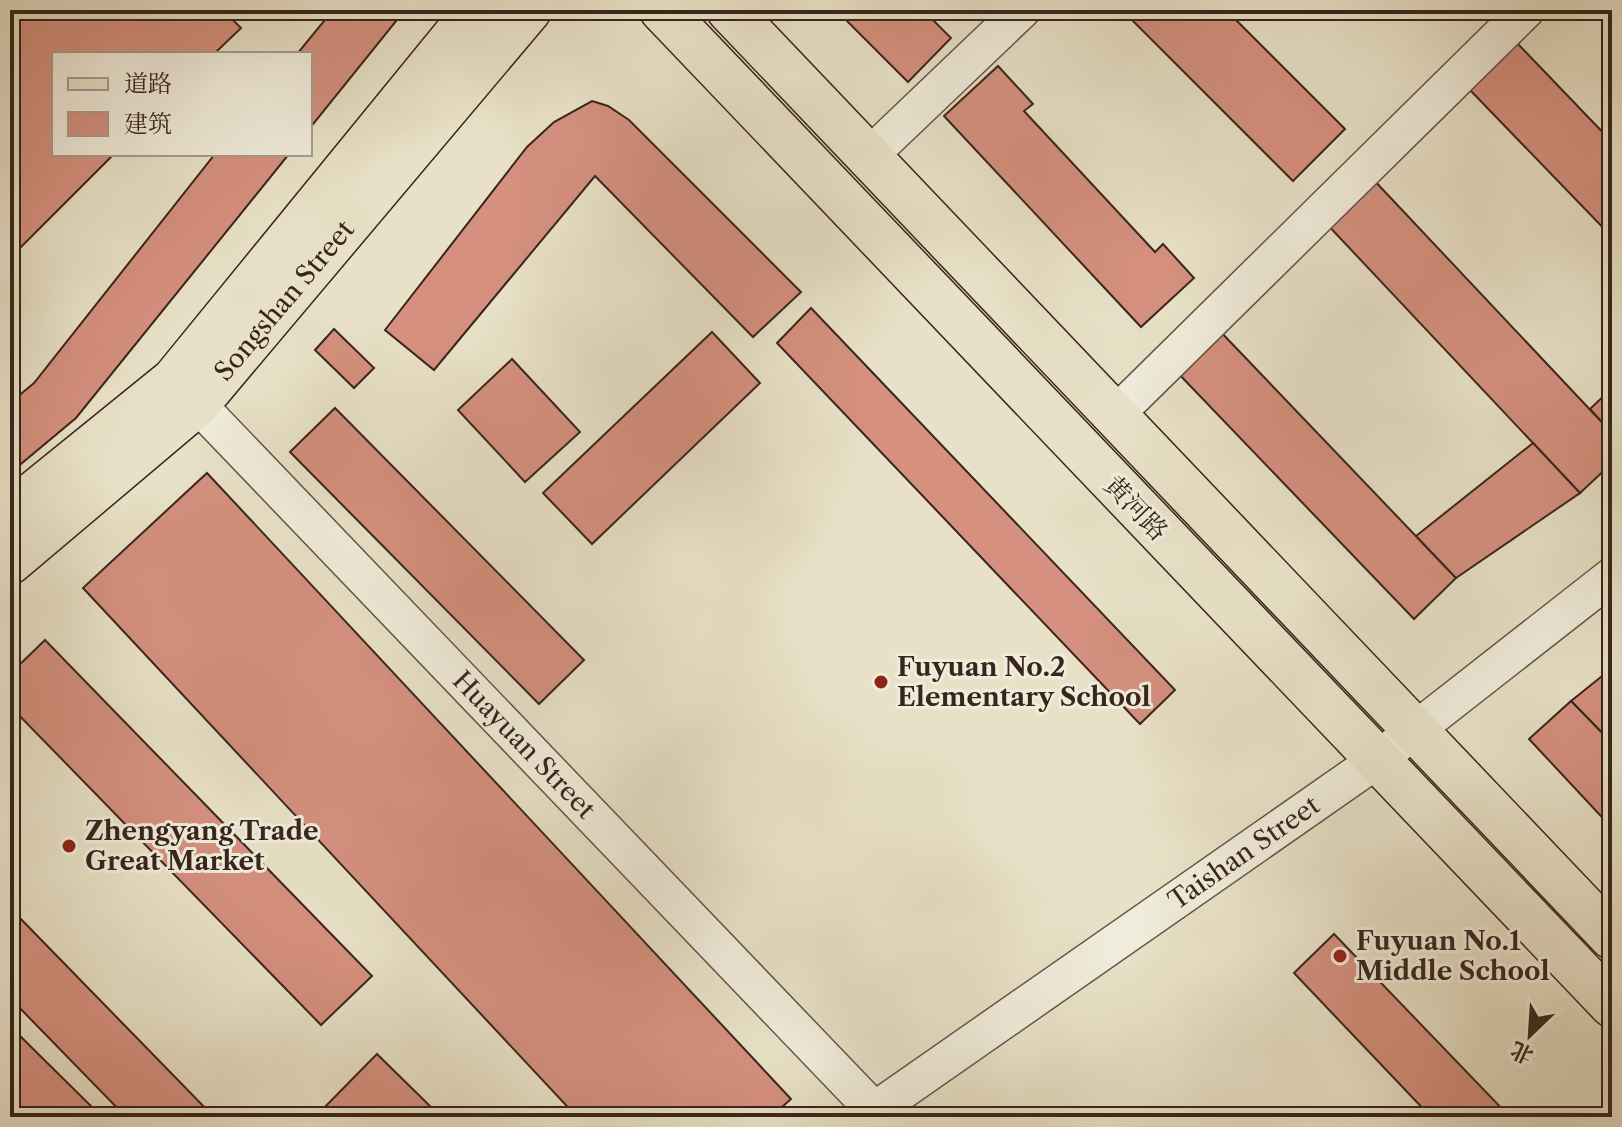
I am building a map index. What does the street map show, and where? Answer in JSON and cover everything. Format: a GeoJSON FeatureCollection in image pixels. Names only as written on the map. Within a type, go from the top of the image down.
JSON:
{"type":"FeatureCollection","features":[{"type":"Feature","properties":{"kind":"main road","name":"Songshan Street"},"geometry":{"type":"LineString","coordinates":[[10,513],[185,392],[476,10]]}},
{"type":"Feature","properties":{"kind":"main road","name":"Songshan Street"},"geometry":{"type":"LineString","coordinates":[[10,562],[185,392],[529,10]]}},
{"type":"Feature","properties":{"kind":"main road","name":"黄河路"},"geometry":{"type":"LineString","coordinates":[[662,10],[1612,1005]]}},
{"type":"Feature","properties":{"kind":"main road","name":"黄河路"},"geometry":{"type":"LineString","coordinates":[[729,10],[1612,937]]}},
{"type":"Feature","properties":{"kind":"street"},"geometry":{"type":"LineString","coordinates":[[868,157],[1022,10]]}},
{"type":"Feature","properties":{"kind":"street"},"geometry":{"type":"LineString","coordinates":[[1114,416],[1526,10]]}},
{"type":"Feature","properties":{"kind":"street","name":"Huayuan Street"},"geometry":{"type":"LineString","coordinates":[[185,392],[870,1114]]}},
{"type":"Feature","properties":{"kind":"street","name":"Taishan Street"},"geometry":{"type":"LineString","coordinates":[[870,1114],[1377,760],[1612,576]]}},
{"type":"Feature","properties":{"kind":"building"},"geometry":{"type":"Polygon","coordinates":[[[10,10],[223,10],[241,28],[216,52],[52,52],[52,156],[112,156],[10,258],[10,10]]]}},
{"type":"Feature","properties":{"kind":"building"},"geometry":{"type":"Polygon","coordinates":[[[333,10],[405,10],[312,126],[312,52],[299,52],[333,10]]]}},
{"type":"Feature","properties":{"kind":"building"},"geometry":{"type":"Polygon","coordinates":[[[836,10],[923,10],[951,38],[908,82],[836,10]]]}},
{"type":"Feature","properties":{"kind":"building"},"geometry":{"type":"Polygon","coordinates":[[[1122,10],[1226,10],[1345,129],[1293,181],[1122,10]]]}},
{"type":"Feature","properties":{"kind":"building"},"geometry":{"type":"Polygon","coordinates":[[[1517,43],[1612,142],[1612,237],[1469,89],[1517,43]]]}},
{"type":"Feature","properties":{"kind":"building"},"geometry":{"type":"Polygon","coordinates":[[[998,66],[1033,104],[1024,111],[1155,252],[1163,244],[1194,278],[1141,327],[944,116],[998,66]]]}},
{"type":"Feature","properties":{"kind":"building"},"geometry":{"type":"Polygon","coordinates":[[[592,101],[608,106],[629,120],[801,292],[753,337],[595,176],[434,370],[385,330],[527,147],[554,122],[592,101]]]}},
{"type":"Feature","properties":{"kind":"building"},"geometry":{"type":"Polygon","coordinates":[[[213,156],[287,156],[76,418],[10,473],[10,403],[34,383],[213,156]]]}},
{"type":"Feature","properties":{"kind":"building"},"geometry":{"type":"Polygon","coordinates":[[[1371,177],[1612,433],[1612,463],[1580,493],[1324,221],[1371,177]]]}},
{"type":"Feature","properties":{"kind":"building"},"geometry":{"type":"Polygon","coordinates":[[[811,308],[1175,690],[1140,724],[777,343],[811,308]]]}},
{"type":"Feature","properties":{"kind":"building"},"geometry":{"type":"Polygon","coordinates":[[[1217,328],[1456,578],[1414,619],[1174,369],[1217,328]]]}},
{"type":"Feature","properties":{"kind":"building"},"geometry":{"type":"Polygon","coordinates":[[[334,329],[374,368],[354,388],[315,350],[334,329]]]}},
{"type":"Feature","properties":{"kind":"building"},"geometry":{"type":"Polygon","coordinates":[[[712,332],[760,383],[592,544],[543,493],[712,332]]]}},
{"type":"Feature","properties":{"kind":"building"},"geometry":{"type":"Polygon","coordinates":[[[512,359],[580,432],[525,482],[458,410],[512,359]]]}},
{"type":"Feature","properties":{"kind":"building"},"geometry":{"type":"Polygon","coordinates":[[[1612,388],[1612,433],[1590,409],[1612,388]]]}},
{"type":"Feature","properties":{"kind":"building"},"geometry":{"type":"Polygon","coordinates":[[[335,408],[584,660],[539,704],[290,452],[335,408]]]}},
{"type":"Feature","properties":{"kind":"building"},"geometry":{"type":"Polygon","coordinates":[[[1533,443],[1580,493],[1456,578],[1416,536],[1533,443]]]}},
{"type":"Feature","properties":{"kind":"building"},"geometry":{"type":"Polygon","coordinates":[[[207,473],[791,1099],[771,1117],[577,1117],[83,588],[207,473]]]}},
{"type":"Feature","properties":{"kind":"building"},"geometry":{"type":"Polygon","coordinates":[[[45,640],[372,976],[321,1025],[10,706],[10,674],[45,640]]]}},
{"type":"Feature","properties":{"kind":"building"},"geometry":{"type":"Polygon","coordinates":[[[1612,668],[1612,743],[1571,701],[1612,668]]]}},
{"type":"Feature","properties":{"kind":"building"},"geometry":{"type":"Polygon","coordinates":[[[1571,701],[1612,743],[1612,828],[1529,739],[1571,701]]]}},
{"type":"Feature","properties":{"kind":"building"},"geometry":{"type":"Polygon","coordinates":[[[15,913],[214,1117],[126,1117],[10,998],[10,917],[15,913]]]}},
{"type":"Feature","properties":{"kind":"building"},"geometry":{"type":"Polygon","coordinates":[[[1334,934],[1510,1117],[1431,1117],[1294,973],[1334,934]]]}},
{"type":"Feature","properties":{"kind":"building"},"geometry":{"type":"Polygon","coordinates":[[[12,1028],[102,1117],[10,1117],[12,1028]]]}},
{"type":"Feature","properties":{"kind":"building"},"geometry":{"type":"Polygon","coordinates":[[[377,1054],[437,1113],[432,1117],[315,1117],[377,1054]]]}},
{"type":"Feature","properties":{"kind":"building"},"geometry":{"type":"Polygon","coordinates":[[[1612,1073],[1612,1094],[1602,1083],[1612,1073]]]}},
{"type":"Feature","properties":{"kind":"building"},"geometry":{"type":"Polygon","coordinates":[[[454,1109],[462,1117],[446,1117],[454,1109]]]}},
{"type":"Feature","properties":{"kind":"place","name":"Fuyuan No.2 Elementary School"},"geometry":{"type":"Point","coordinates":[881,682]}},
{"type":"Feature","properties":{"kind":"place","name":"Zhengyang Trade Great Market"},"geometry":{"type":"Point","coordinates":[69,846]}},
{"type":"Feature","properties":{"kind":"place","name":"Fuyuan No.1 Middle School"},"geometry":{"type":"Point","coordinates":[1340,956]}}]}
